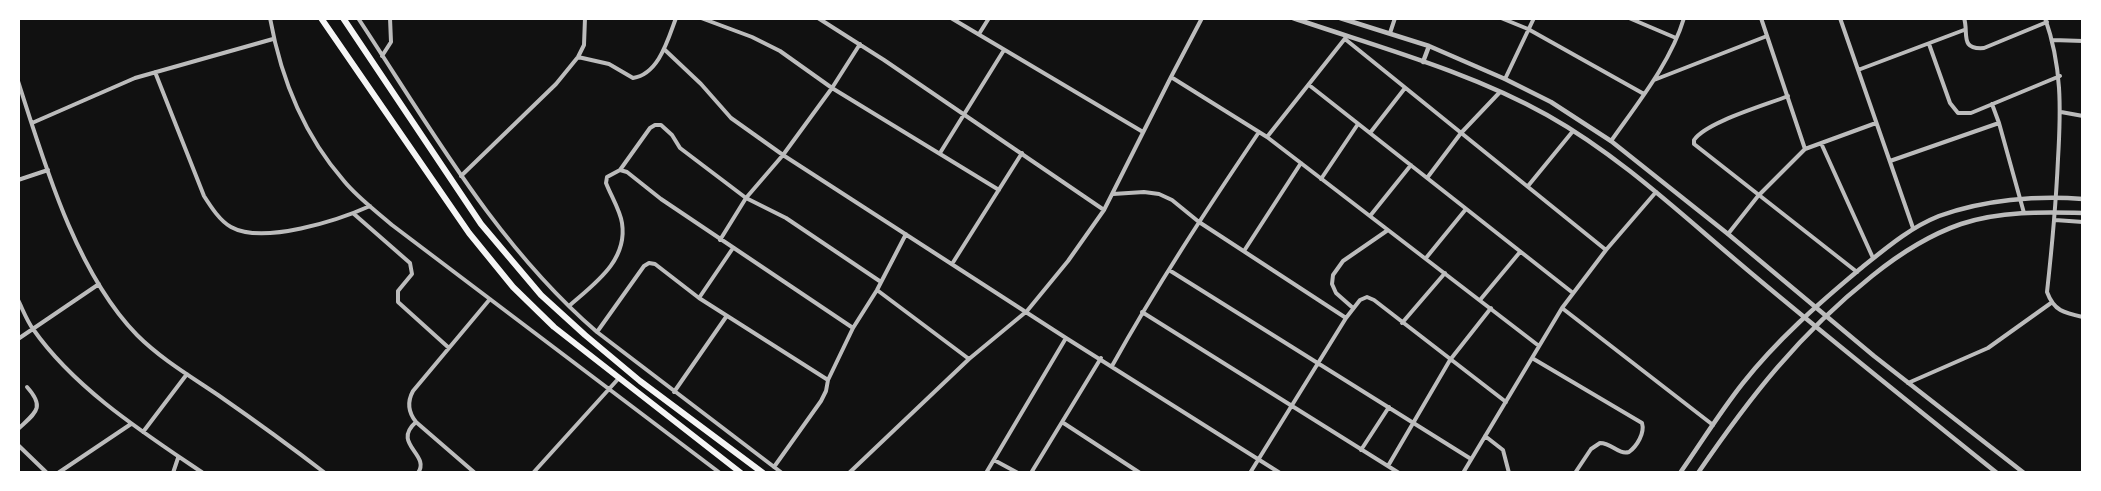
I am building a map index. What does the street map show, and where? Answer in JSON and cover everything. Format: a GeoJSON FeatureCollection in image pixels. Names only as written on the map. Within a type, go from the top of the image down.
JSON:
{"type":"FeatureCollection","features":[{"type":"Feature","properties":{"kind":"highway"},"geometry":{"type":"LineString","coordinates":[[321,18],[469,233],[492,263],[526,300],[554,327],[741,473]]}},
{"type":"Feature","properties":{"kind":"highway"},"geometry":{"type":"LineString","coordinates":[[343,18],[481,224],[536,289],[561,314],[640,381],[763,473]]}},
{"type":"Feature","properties":{"kind":"street"},"geometry":{"type":"LineString","coordinates":[[270,18],[273,39],[288,87],[303,124],[322,154],[345,183],[370,206],[490,299],[720,473]]}},
{"type":"Feature","properties":{"kind":"street"},"geometry":{"type":"LineString","coordinates":[[357,18],[461,176],[524,258],[568,306],[597,332],[782,473]]}},
{"type":"Feature","properties":{"kind":"street"},"geometry":{"type":"LineString","coordinates":[[382,57],[391,42],[390,18]]}},
{"type":"Feature","properties":{"kind":"street"},"geometry":{"type":"LineString","coordinates":[[461,176],[556,84],[578,57],[584,45],[585,18]]}},
{"type":"Feature","properties":{"kind":"street"},"geometry":{"type":"LineString","coordinates":[[578,57],[609,64],[633,78],[640,77],[651,68],[665,50],[676,18]]}},
{"type":"Feature","properties":{"kind":"street"},"geometry":{"type":"LineString","coordinates":[[701,18],[780,51],[832,88],[999,190]]}},
{"type":"Feature","properties":{"kind":"street"},"geometry":{"type":"LineString","coordinates":[[818,18],[860,44],[1104,210]]}},
{"type":"Feature","properties":{"kind":"street"},"geometry":{"type":"LineString","coordinates":[[951,18],[1143,132]]}},
{"type":"Feature","properties":{"kind":"street"},"geometry":{"type":"LineString","coordinates":[[979,34],[989,18]]}},
{"type":"Feature","properties":{"kind":"street"},"geometry":{"type":"LineString","coordinates":[[849,473],[969,359],[1026,311],[1068,261],[1113,194],[1202,18]]}},
{"type":"Feature","properties":{"kind":"street"},"geometry":{"type":"LineString","coordinates":[[1293,18],[1346,38],[1423,62],[1500,92],[1573,131],[1618,161],[1803,317],[1997,473]]}},
{"type":"Feature","properties":{"kind":"street"},"geometry":{"type":"LineString","coordinates":[[1340,18],[1429,46],[1505,79],[1551,102],[1611,141],[1728,234],[1824,316],[2024,473]]}},
{"type":"Feature","properties":{"kind":"street"},"geometry":{"type":"LineString","coordinates":[[1390,33],[1395,18]]}},
{"type":"Feature","properties":{"kind":"street"},"geometry":{"type":"LineString","coordinates":[[1501,18],[1528,29],[1644,94]]}},
{"type":"Feature","properties":{"kind":"street"},"geometry":{"type":"LineString","coordinates":[[1505,79],[1534,18]]}},
{"type":"Feature","properties":{"kind":"street"},"geometry":{"type":"LineString","coordinates":[[1629,18],[1676,38]]}},
{"type":"Feature","properties":{"kind":"street"},"geometry":{"type":"LineString","coordinates":[[1611,141],[1653,80],[1684,18]]}},
{"type":"Feature","properties":{"kind":"street"},"geometry":{"type":"LineString","coordinates":[[1761,18],[1805,149]]}},
{"type":"Feature","properties":{"kind":"street"},"geometry":{"type":"LineString","coordinates":[[1840,18],[1913,228]]}},
{"type":"Feature","properties":{"kind":"street"},"geometry":{"type":"LineString","coordinates":[[1964,18],[1966,40],[1970,46],[1976,48],[1984,48],[2046,20],[2053,40],[2060,76],[2061,112],[2056,212],[2047,291],[2051,303],[2059,309],[2083,317]]}},
{"type":"Feature","properties":{"kind":"street"},"geometry":{"type":"LineString","coordinates":[[1858,70],[1964,30]]}},
{"type":"Feature","properties":{"kind":"street"},"geometry":{"type":"LineString","coordinates":[[1653,80],[1767,36]]}},
{"type":"Feature","properties":{"kind":"street"},"geometry":{"type":"LineString","coordinates":[[1267,137],[1346,38]]}},
{"type":"Feature","properties":{"kind":"street"},"geometry":{"type":"LineString","coordinates":[[1346,38],[1606,250]]}},
{"type":"Feature","properties":{"kind":"street"},"geometry":{"type":"LineString","coordinates":[[32,123],[113,86],[273,39]]}},
{"type":"Feature","properties":{"kind":"street"},"geometry":{"type":"LineString","coordinates":[[2053,40],[2083,41]]}},
{"type":"Feature","properties":{"kind":"street"},"geometry":{"type":"LineString","coordinates":[[720,240],[746,198],[783,155],[832,88],[860,44]]}},
{"type":"Feature","properties":{"kind":"street"},"geometry":{"type":"LineString","coordinates":[[1929,44],[1954,109],[1958,113],[1971,113],[2060,76]]}},
{"type":"Feature","properties":{"kind":"street"},"geometry":{"type":"LineString","coordinates":[[1423,62],[1429,46]]}},
{"type":"Feature","properties":{"kind":"street"},"geometry":{"type":"LineString","coordinates":[[665,50],[731,118],[783,155],[1280,473]]}},
{"type":"Feature","properties":{"kind":"street"},"geometry":{"type":"LineString","coordinates":[[940,153],[1004,50]]}},
{"type":"Feature","properties":{"kind":"street"},"geometry":{"type":"LineString","coordinates":[[155,72],[204,196],[229,226],[251,234],[267,234],[321,223],[354,214],[370,206]]}},
{"type":"Feature","properties":{"kind":"street"},"geometry":{"type":"LineString","coordinates":[[1171,77],[1267,137],[1539,346]]}},
{"type":"Feature","properties":{"kind":"street"},"geometry":{"type":"LineString","coordinates":[[18,81],[48,170],[75,237],[99,284],[123,319],[152,349],[252,418],[325,473]]}},
{"type":"Feature","properties":{"kind":"street"},"geometry":{"type":"LineString","coordinates":[[1309,85],[1573,293]]}},
{"type":"Feature","properties":{"kind":"street"},"geometry":{"type":"LineString","coordinates":[[1370,133],[1406,88]]}},
{"type":"Feature","properties":{"kind":"street"},"geometry":{"type":"LineString","coordinates":[[1427,178],[1461,133],[1500,92]]}},
{"type":"Feature","properties":{"kind":"street"},"geometry":{"type":"LineString","coordinates":[[1788,96],[1701,132],[1694,140],[1694,144],[1857,272]]}},
{"type":"Feature","properties":{"kind":"street"},"geometry":{"type":"LineString","coordinates":[[1992,104],[2024,213]]}},
{"type":"Feature","properties":{"kind":"street"},"geometry":{"type":"LineString","coordinates":[[2061,112],[2083,116]]}},
{"type":"Feature","properties":{"kind":"street"},"geometry":{"type":"LineString","coordinates":[[1728,234],[1758,196],[1805,149],[1876,123]]}},
{"type":"Feature","properties":{"kind":"street"},"geometry":{"type":"LineString","coordinates":[[1890,161],[1999,123]]}},
{"type":"Feature","properties":{"kind":"street"},"geometry":{"type":"LineString","coordinates":[[1321,179],[1358,124]]}},
{"type":"Feature","properties":{"kind":"street"},"geometry":{"type":"LineString","coordinates":[[568,306],[608,269],[621,249],[622,221],[606,183],[607,177],[620,170],[650,128],[655,125],[661,125],[672,135],[680,148],[746,198],[786,218],[881,282]]}},
{"type":"Feature","properties":{"kind":"street"},"geometry":{"type":"LineString","coordinates":[[1528,186],[1573,131]]}},
{"type":"Feature","properties":{"kind":"street"},"geometry":{"type":"LineString","coordinates":[[1112,366],[1142,312],[1259,132]]}},
{"type":"Feature","properties":{"kind":"street"},"geometry":{"type":"LineString","coordinates":[[1821,143],[1873,258]]}},
{"type":"Feature","properties":{"kind":"street"},"geometry":{"type":"LineString","coordinates":[[952,264],[1022,153]]}},
{"type":"Feature","properties":{"kind":"street"},"geometry":{"type":"LineString","coordinates":[[1244,251],[1301,164]]}},
{"type":"Feature","properties":{"kind":"street"},"geometry":{"type":"LineString","coordinates":[[1370,216],[1411,165]]}},
{"type":"Feature","properties":{"kind":"street"},"geometry":{"type":"LineString","coordinates":[[18,180],[48,170]]}},
{"type":"Feature","properties":{"kind":"street"},"geometry":{"type":"LineString","coordinates":[[620,170],[627,172],[720,240],[853,328]]}},
{"type":"Feature","properties":{"kind":"street"},"geometry":{"type":"LineString","coordinates":[[1113,194],[1144,192],[1159,194],[1172,200],[1199,222],[1346,318]]}},
{"type":"Feature","properties":{"kind":"street"},"geometry":{"type":"LineString","coordinates":[[1463,473],[1562,308],[1606,250],[1656,192]]}},
{"type":"Feature","properties":{"kind":"street"},"geometry":{"type":"LineString","coordinates":[[1680,473],[1743,383],[1803,317],[1873,258],[1913,228],[1939,216],[1977,207],[2057,197],[2083,199]]}},
{"type":"Feature","properties":{"kind":"street"},"geometry":{"type":"LineString","coordinates":[[1426,258],[1466,209]]}},
{"type":"Feature","properties":{"kind":"street"},"geometry":{"type":"LineString","coordinates":[[1698,473],[1750,398],[1824,316],[1883,267],[1937,234],[1973,221],[1998,215],[2024,213],[2083,213]]}},
{"type":"Feature","properties":{"kind":"street"},"geometry":{"type":"LineString","coordinates":[[354,214],[410,263],[411,274],[398,291],[398,302],[449,348]]}},
{"type":"Feature","properties":{"kind":"street"},"geometry":{"type":"LineString","coordinates":[[2055,220],[2083,222]]}},
{"type":"Feature","properties":{"kind":"street"},"geometry":{"type":"LineString","coordinates":[[1353,308],[1336,293],[1332,284],[1333,275],[1343,261],[1388,230]]}},
{"type":"Feature","properties":{"kind":"street"},"geometry":{"type":"LineString","coordinates":[[774,467],[821,401],[828,380],[853,328],[877,290],[906,234]]}},
{"type":"Feature","properties":{"kind":"street"},"geometry":{"type":"LineString","coordinates":[[699,298],[733,248]]}},
{"type":"Feature","properties":{"kind":"street"},"geometry":{"type":"LineString","coordinates":[[1480,300],[1520,252]]}},
{"type":"Feature","properties":{"kind":"street"},"geometry":{"type":"LineString","coordinates":[[597,332],[649,262],[655,264],[726,316],[828,380]]}},
{"type":"Feature","properties":{"kind":"street"},"geometry":{"type":"LineString","coordinates":[[1169,270],[1471,459]]}},
{"type":"Feature","properties":{"kind":"street"},"geometry":{"type":"LineString","coordinates":[[1402,323],[1445,273]]}},
{"type":"Feature","properties":{"kind":"street"},"geometry":{"type":"LineString","coordinates":[[18,339],[99,284]]}},
{"type":"Feature","properties":{"kind":"street"},"geometry":{"type":"LineString","coordinates":[[877,290],[969,359]]}},
{"type":"Feature","properties":{"kind":"street"},"geometry":{"type":"LineString","coordinates":[[1250,473],[1346,318],[1360,300],[1367,297],[1374,300],[1506,402]]}},
{"type":"Feature","properties":{"kind":"street"},"geometry":{"type":"LineString","coordinates":[[475,473],[416,422],[410,411],[411,396],[490,299]]}},
{"type":"Feature","properties":{"kind":"street"},"geometry":{"type":"LineString","coordinates":[[18,300],[32,328],[68,369],[131,424],[203,473]]}},
{"type":"Feature","properties":{"kind":"street"},"geometry":{"type":"LineString","coordinates":[[1908,383],[1988,348],[2051,303]]}},
{"type":"Feature","properties":{"kind":"street"},"geometry":{"type":"LineString","coordinates":[[1388,466],[1411,423],[1450,360],[1491,308]]}},
{"type":"Feature","properties":{"kind":"street"},"geometry":{"type":"LineString","coordinates":[[1562,308],[1713,425]]}},
{"type":"Feature","properties":{"kind":"street"},"geometry":{"type":"LineString","coordinates":[[1142,312],[1399,473]]}},
{"type":"Feature","properties":{"kind":"street"},"geometry":{"type":"LineString","coordinates":[[674,392],[726,316]]}},
{"type":"Feature","properties":{"kind":"street"},"geometry":{"type":"LineString","coordinates":[[986,473],[1066,338]]}},
{"type":"Feature","properties":{"kind":"street"},"geometry":{"type":"LineString","coordinates":[[1031,473],[1101,358]]}},
{"type":"Feature","properties":{"kind":"street"},"geometry":{"type":"LineString","coordinates":[[1532,358],[1642,423],[1640,439],[1629,452],[1619,452],[1609,445],[1600,443],[1592,449],[1575,473]]}},
{"type":"Feature","properties":{"kind":"street"},"geometry":{"type":"LineString","coordinates":[[143,432],[187,374]]}},
{"type":"Feature","properties":{"kind":"street"},"geometry":{"type":"LineString","coordinates":[[533,473],[619,378]]}},
{"type":"Feature","properties":{"kind":"street"},"geometry":{"type":"LineString","coordinates":[[18,429],[33,415],[38,405],[37,399],[27,387]]}},
{"type":"Feature","properties":{"kind":"street"},"geometry":{"type":"LineString","coordinates":[[1361,450],[1389,407]]}},
{"type":"Feature","properties":{"kind":"street"},"geometry":{"type":"LineString","coordinates":[[416,422],[409,430],[407,441],[421,462],[418,473]]}},
{"type":"Feature","properties":{"kind":"street"},"geometry":{"type":"LineString","coordinates":[[1062,422],[1140,473]]}},
{"type":"Feature","properties":{"kind":"street"},"geometry":{"type":"LineString","coordinates":[[58,473],[131,424]]}},
{"type":"Feature","properties":{"kind":"street"},"geometry":{"type":"LineString","coordinates":[[1485,436],[1503,450],[1509,473]]}},
{"type":"Feature","properties":{"kind":"street"},"geometry":{"type":"LineString","coordinates":[[18,445],[47,473]]}},
{"type":"Feature","properties":{"kind":"street"},"geometry":{"type":"LineString","coordinates":[[173,473],[178,458]]}},
{"type":"Feature","properties":{"kind":"street"},"geometry":{"type":"LineString","coordinates":[[994,460],[1018,473]]}}]}
